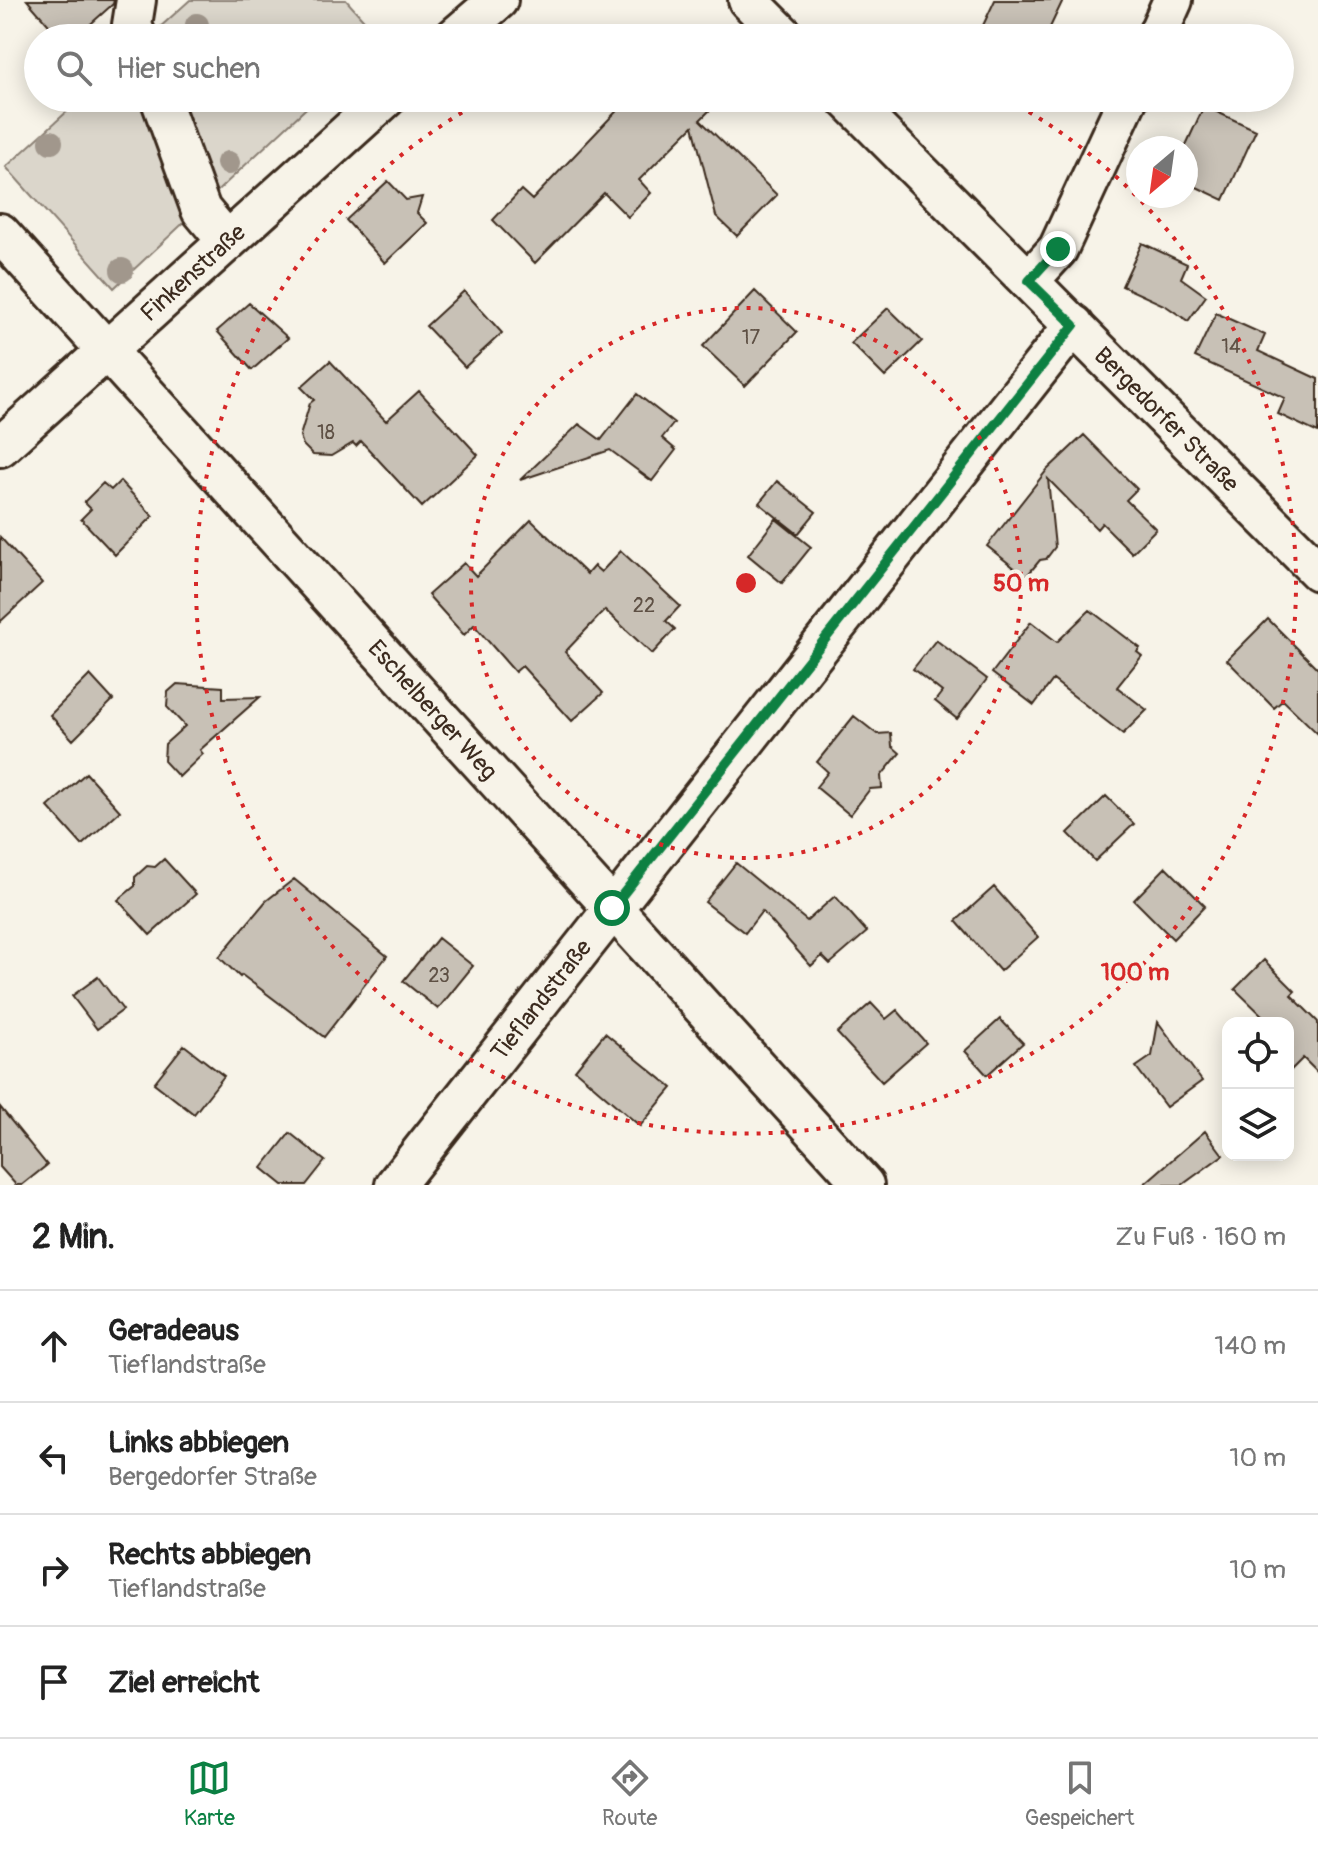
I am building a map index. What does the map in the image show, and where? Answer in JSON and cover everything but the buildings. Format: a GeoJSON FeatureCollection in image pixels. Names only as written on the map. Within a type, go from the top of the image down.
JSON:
{"type":"FeatureCollection","features":[{"type":"Feature","properties":{"kind":"street"},"geometry":{"type":"LineString","coordinates":[[132,24],[136,0]]}},
{"type":"Feature","properties":{"kind":"street"},"geometry":{"type":"LineString","coordinates":[[470,24],[498,0]]}},
{"type":"Feature","properties":{"kind":"street"},"geometry":{"type":"LineString","coordinates":[[748,0],[772,24]]}},
{"type":"Feature","properties":{"kind":"street"},"geometry":{"type":"LineString","coordinates":[[1162,24],[1173,0]]}},
{"type":"Feature","properties":{"kind":"street"},"geometry":{"type":"LineString","coordinates":[[165,112],[201,210],[226,240]]}},
{"type":"Feature","properties":{"kind":"street","name":"Finkenstraße"},"geometry":{"type":"LineString","coordinates":[[0,447],[370,112]]}},
{"type":"Feature","properties":{"kind":"street","name":"Bergedorfer Straße"},"geometry":{"type":"LineString","coordinates":[[860,112],[1318,571]]}},
{"type":"Feature","properties":{"kind":"street"},"geometry":{"type":"LineString","coordinates":[[1029,281],[1058,249],[1122,112]]}},
{"type":"Feature","properties":{"kind":"street","name":"Eschelberger Weg"},"geometry":{"type":"LineString","coordinates":[[0,233],[864,1185]]}},
{"type":"Feature","properties":{"kind":"street","name":"Tieflandstraße"},"geometry":{"type":"LineString","coordinates":[[395,1185],[1074,325]]}},
{"type":"Feature","properties":{"kind":"shaded area"},"geometry":{"type":"Polygon","coordinates":[[[190,0],[346,0],[367,24],[163,24],[190,0]]]}},
{"type":"Feature","properties":{"kind":"shaded area"},"geometry":{"type":"Polygon","coordinates":[[[67,112],[302,112],[114,288],[6,167],[67,112]]]}},
{"type":"Feature","properties":{"kind":"route"},"geometry":{"type":"LineString","coordinates":[[612,908],[1074,325],[1029,281],[1058,249]]}}]}
